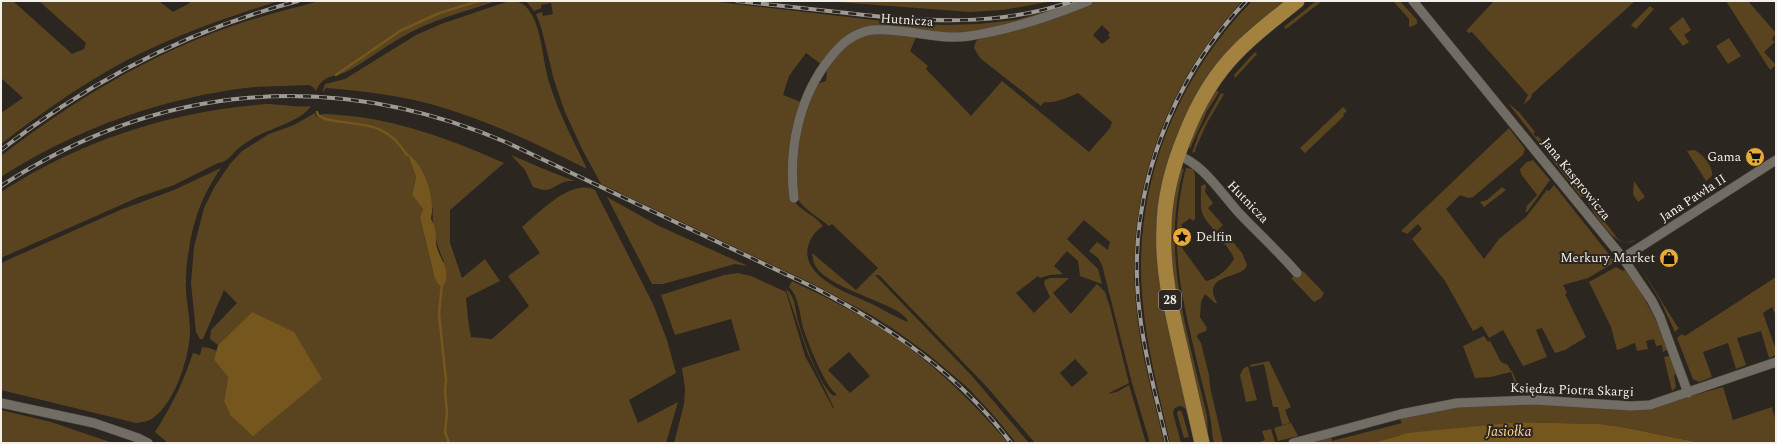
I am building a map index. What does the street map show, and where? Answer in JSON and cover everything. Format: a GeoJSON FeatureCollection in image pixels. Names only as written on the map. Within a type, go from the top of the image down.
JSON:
{"type":"FeatureCollection","features":[{"type":"Feature","properties":{"kind":"main road","name":"28"},"geometry":{"type":"LineString","coordinates":[[1202,443],[1166,276],[1164,230],[1166,200],[1177,154],[1192,118],[1204,96],[1224,67],[1243,47],[1297,1]]}},
{"type":"Feature","properties":{"kind":"street","name":"Hutnicza"},"geometry":{"type":"LineString","coordinates":[[794,198],[792,172],[793,148],[803,106],[813,82],[825,65],[849,39],[860,33],[877,30],[968,36],[1021,25],[1088,1]]}},
{"type":"Feature","properties":{"kind":"street","name":"Jana Kasprowicza"},"geometry":{"type":"LineString","coordinates":[[1413,1],[1624,258],[1652,301],[1660,317],[1688,393]]}},
{"type":"Feature","properties":{"kind":"street","name":"Hutnicza"},"geometry":{"type":"LineString","coordinates":[[1177,154],[1191,161],[1298,273]]}},
{"type":"Feature","properties":{"kind":"street","name":"Jana Pawła II"},"geometry":{"type":"LineString","coordinates":[[1624,258],[1776,160]]}},
{"type":"Feature","properties":{"kind":"street","name":"Księdza Piotra Skargi"},"geometry":{"type":"LineString","coordinates":[[1293,443],[1401,414],[1457,403],[1535,400],[1630,406],[1657,403],[1776,362]]}},
{"type":"Feature","properties":{"kind":"street"},"geometry":{"type":"LineString","coordinates":[[1,403],[94,423],[138,438],[148,443]]}},
{"type":"Feature","properties":{"kind":"shaded area"},"geometry":{"type":"Polygon","coordinates":[[[1,1],[13,1],[72,54],[84,49],[86,43],[39,1],[159,1],[173,12],[190,3],[188,1],[279,1],[202,27],[164,42],[127,60],[62,99],[1,144],[1,113],[23,98],[1,78],[1,1]]]}},
{"type":"Feature","properties":{"kind":"shaded area"},"geometry":{"type":"Polygon","coordinates":[[[319,1],[496,1],[448,17],[413,31],[350,70],[326,79],[319,85],[316,91],[309,85],[254,87],[187,98],[154,107],[122,117],[60,144],[30,159],[1,177],[1,156],[55,117],[111,82],[170,51],[201,38],[254,19],[319,1]]]}},
{"type":"Feature","properties":{"kind":"shaded area"},"geometry":{"type":"Polygon","coordinates":[[[509,1],[522,3],[533,17],[537,26],[547,76],[554,96],[567,128],[587,169],[499,128],[430,104],[400,97],[356,91],[326,88],[322,93],[325,84],[345,79],[416,35],[441,24],[509,1]]]}},
{"type":"Feature","properties":{"kind":"shaded area"},"geometry":{"type":"Polygon","coordinates":[[[526,1],[710,1],[900,23],[945,25],[979,24],[1015,20],[1068,6],[1001,28],[973,33],[946,34],[886,28],[859,31],[848,37],[836,47],[810,85],[807,86],[821,64],[806,53],[789,76],[783,95],[801,102],[804,91],[806,93],[796,125],[792,147],[791,195],[800,207],[823,226],[812,237],[807,250],[809,261],[815,271],[835,287],[908,322],[904,316],[894,309],[849,290],[822,274],[814,264],[812,253],[856,290],[878,268],[832,224],[829,226],[805,208],[796,195],[794,170],[796,145],[801,121],[814,85],[826,81],[829,64],[833,57],[841,49],[849,42],[867,34],[886,32],[917,35],[910,51],[928,66],[926,69],[971,116],[1002,81],[1089,152],[1110,128],[1112,122],[1078,93],[1057,101],[1044,102],[1041,106],[980,58],[974,48],[976,41],[986,35],[1042,21],[1094,1],[1242,1],[1215,33],[1192,68],[1172,104],[1156,142],[1145,182],[1137,222],[1134,264],[1138,324],[1144,358],[1164,443],[1150,443],[1132,383],[1102,265],[1098,258],[1089,251],[1097,242],[1108,250],[1110,242],[1084,220],[1067,239],[1098,269],[1102,284],[1080,276],[1078,261],[1067,251],[1054,266],[1063,274],[1050,275],[1040,278],[1038,276],[1016,293],[1034,313],[1050,297],[1044,284],[1045,280],[1050,278],[1069,278],[1053,293],[1071,314],[1097,284],[1105,292],[1129,383],[1107,394],[1117,392],[1129,385],[1146,443],[1035,443],[987,387],[879,275],[875,275],[972,376],[1029,443],[1016,443],[995,417],[967,387],[928,354],[892,328],[815,285],[601,184],[582,149],[565,112],[554,80],[541,27],[536,14],[542,12],[543,16],[553,14],[551,3],[541,5],[541,8],[534,11],[526,1]],[[1102,25],[1093,35],[1102,44],[1110,38],[1108,35],[1110,33],[1102,25]],[[1075,359],[1060,373],[1072,387],[1088,373],[1075,359]]]}},
{"type":"Feature","properties":{"kind":"shaded area"},"geometry":{"type":"Polygon","coordinates":[[[824,1],[1053,1],[1003,10],[970,12],[824,1]]]}},
{"type":"Feature","properties":{"kind":"shaded area"},"geometry":{"type":"Polygon","coordinates":[[[1252,1],[1285,1],[1257,23],[1239,40],[1160,196],[1195,443],[1186,410],[1180,406],[1174,409],[1173,413],[1181,443],[1170,443],[1154,374],[1143,304],[1141,262],[1144,220],[1152,180],[1164,140],[1180,102],[1200,66],[1224,32],[1252,1]]]}},
{"type":"Feature","properties":{"kind":"shaded area"},"geometry":{"type":"Polygon","coordinates":[[[1316,1],[1322,1],[1286,29],[1284,27],[1316,1]]]}},
{"type":"Feature","properties":{"kind":"shaded area"},"geometry":{"type":"Polygon","coordinates":[[[1393,1],[1400,1],[1417,20],[1417,24],[1410,27],[1409,19],[1393,1]]]}},
{"type":"Feature","properties":{"kind":"shaded area"},"geometry":{"type":"Polygon","coordinates":[[[1494,1],[1635,1],[1532,94],[1531,98],[1523,105],[1528,95],[1472,32],[1469,33],[1466,31],[1494,1]]]}},
{"type":"Feature","properties":{"kind":"shaded area"},"geometry":{"type":"Polygon","coordinates":[[[1726,1],[1748,1],[1776,33],[1772,39],[1775,42],[1764,52],[1776,65],[1770,70],[1726,1]]]}},
{"type":"Feature","properties":{"kind":"shaded area"},"geometry":{"type":"Polygon","coordinates":[[[1650,6],[1654,9],[1636,29],[1631,25],[1650,6]]]}},
{"type":"Feature","properties":{"kind":"shaded area"},"geometry":{"type":"Polygon","coordinates":[[[1683,17],[1691,30],[1684,35],[1689,42],[1683,46],[1669,28],[1683,17]]]}},
{"type":"Feature","properties":{"kind":"shaded area"},"geometry":{"type":"Polygon","coordinates":[[[1729,38],[1741,56],[1728,64],[1716,46],[1729,38]]]}},
{"type":"Feature","properties":{"kind":"shaded area"},"geometry":{"type":"Polygon","coordinates":[[[1255,52],[1257,54],[1235,78],[1234,75],[1255,52]]]}},
{"type":"Feature","properties":{"kind":"shaded area"},"geometry":{"type":"Polygon","coordinates":[[[1215,90],[1219,92],[1207,111],[1190,149],[1189,147],[1196,124],[1215,90]]]}},
{"type":"Feature","properties":{"kind":"shaded area"},"geometry":{"type":"Polygon","coordinates":[[[1221,93],[1224,94],[1207,123],[1195,150],[1196,151],[1192,153],[1199,133],[1221,93]]]}},
{"type":"Feature","properties":{"kind":"shaded area"},"geometry":{"type":"Polygon","coordinates":[[[1508,103],[1519,112],[1535,132],[1533,133],[1536,137],[1538,136],[1585,196],[1581,197],[1508,103]]]}},
{"type":"Feature","properties":{"kind":"shaded area"},"geometry":{"type":"Polygon","coordinates":[[[267,104],[303,107],[311,106],[301,116],[294,120],[251,139],[225,161],[174,185],[139,197],[1,258],[1,192],[32,174],[63,157],[128,131],[197,113],[267,104]]]}},
{"type":"Feature","properties":{"kind":"shaded area"},"geometry":{"type":"Polygon","coordinates":[[[1343,107],[1347,111],[1343,114],[1344,116],[1305,153],[1300,148],[1343,107]]]}},
{"type":"Feature","properties":{"kind":"shaded area"},"geometry":{"type":"Polygon","coordinates":[[[315,113],[316,117],[319,115],[328,114],[361,117],[424,132],[464,146],[504,163],[450,210],[450,243],[462,278],[485,259],[500,281],[466,298],[471,337],[492,339],[529,306],[508,276],[540,253],[522,227],[546,206],[566,193],[576,189],[586,188],[595,190],[653,304],[667,340],[676,373],[629,400],[638,423],[678,402],[666,443],[168,443],[155,432],[177,394],[193,353],[200,355],[202,347],[217,351],[214,360],[228,377],[224,401],[230,415],[252,312],[218,345],[210,339],[211,330],[237,303],[224,290],[203,339],[200,339],[196,332],[191,283],[194,247],[204,208],[215,186],[230,164],[242,151],[269,134],[294,125],[315,113]],[[407,154],[416,177],[412,195],[423,209],[420,219],[434,276],[444,261],[435,235],[433,209],[407,154]]]}},
{"type":"Feature","properties":{"kind":"shaded area"},"geometry":{"type":"Polygon","coordinates":[[[1509,128],[1525,149],[1523,155],[1473,197],[1468,198],[1460,195],[1446,209],[1484,259],[1499,239],[1526,217],[1547,190],[1549,191],[1554,185],[1615,262],[1588,278],[1563,285],[1567,293],[1565,294],[1586,337],[1565,350],[1555,353],[1542,328],[1536,330],[1547,357],[1523,366],[1503,330],[1489,338],[1482,326],[1473,331],[1445,281],[1412,239],[1422,229],[1418,224],[1407,234],[1401,231],[1509,128]]]}},
{"type":"Feature","properties":{"kind":"shaded area"},"geometry":{"type":"Polygon","coordinates":[[[1694,150],[1704,157],[1711,169],[1712,176],[1706,181],[1687,151],[1694,150]]]}},
{"type":"Feature","properties":{"kind":"shaded area"},"geometry":{"type":"Polygon","coordinates":[[[511,155],[575,181],[568,181],[546,190],[533,187],[525,170],[511,155]]]}},
{"type":"Feature","properties":{"kind":"shaded area"},"geometry":{"type":"Polygon","coordinates":[[[1533,160],[1550,180],[1527,212],[1525,211],[1527,208],[1526,207],[1537,195],[1521,174],[1520,169],[1527,162],[1533,160]]]}},
{"type":"Feature","properties":{"kind":"shaded area"},"geometry":{"type":"Polygon","coordinates":[[[221,168],[209,187],[200,206],[191,237],[186,274],[186,294],[190,330],[187,353],[180,378],[168,402],[161,411],[153,418],[145,422],[136,423],[1,390],[1,263],[120,210],[174,190],[221,168]]]}},
{"type":"Feature","properties":{"kind":"shaded area"},"geometry":{"type":"Polygon","coordinates":[[[1184,168],[1177,200],[1175,231],[1176,262],[1179,293],[1207,416],[1208,434],[1181,323],[1172,267],[1170,239],[1171,212],[1180,171],[1184,168]]]}},
{"type":"Feature","properties":{"kind":"shaded area"},"geometry":{"type":"Polygon","coordinates":[[[1186,168],[1193,169],[1195,174],[1195,219],[1193,221],[1190,218],[1181,225],[1185,231],[1183,233],[1184,235],[1177,241],[1177,220],[1180,195],[1186,168]]]}},
{"type":"Feature","properties":{"kind":"shaded area"},"geometry":{"type":"Polygon","coordinates":[[[1634,181],[1645,197],[1638,202],[1633,194],[1634,181]]]}},
{"type":"Feature","properties":{"kind":"shaded area"},"geometry":{"type":"Polygon","coordinates":[[[1205,184],[1205,192],[1213,203],[1208,208],[1223,225],[1216,232],[1203,216],[1201,207],[1201,186],[1205,184]]]}},
{"type":"Feature","properties":{"kind":"shaded area"},"geometry":{"type":"Polygon","coordinates":[[[1502,187],[1506,190],[1484,207],[1480,202],[1487,200],[1502,187]]]}},
{"type":"Feature","properties":{"kind":"shaded area"},"geometry":{"type":"Polygon","coordinates":[[[607,197],[659,226],[748,266],[735,264],[663,284],[652,284],[607,197]]]}},
{"type":"Feature","properties":{"kind":"shaded area"},"geometry":{"type":"Polygon","coordinates":[[[1589,201],[1618,239],[1623,242],[1615,238],[1603,225],[1588,204],[1589,201]]]}},
{"type":"Feature","properties":{"kind":"shaded area"},"geometry":{"type":"Polygon","coordinates":[[[1222,229],[1242,253],[1247,265],[1240,272],[1223,279],[1214,286],[1213,293],[1217,303],[1205,294],[1201,302],[1200,317],[1207,328],[1206,331],[1198,334],[1197,337],[1201,343],[1209,375],[1210,387],[1223,443],[1214,443],[1213,440],[1208,408],[1186,315],[1178,268],[1177,241],[1206,281],[1222,273],[1234,259],[1217,233],[1222,229]]]}},
{"type":"Feature","properties":{"kind":"shaded area"},"geometry":{"type":"Polygon","coordinates":[[[1638,263],[1679,328],[1675,332],[1661,302],[1638,263]]]}},
{"type":"Feature","properties":{"kind":"shaded area"},"geometry":{"type":"Polygon","coordinates":[[[1616,267],[1623,271],[1625,270],[1650,308],[1668,349],[1663,352],[1662,345],[1656,346],[1654,339],[1646,341],[1648,349],[1637,351],[1635,343],[1617,350],[1611,327],[1589,282],[1616,267]]]}},
{"type":"Feature","properties":{"kind":"shaded area"},"geometry":{"type":"Polygon","coordinates":[[[1303,271],[1324,293],[1321,298],[1314,302],[1291,278],[1303,271]]]}},
{"type":"Feature","properties":{"kind":"shaded area"},"geometry":{"type":"Polygon","coordinates":[[[738,273],[751,276],[786,292],[805,356],[833,408],[808,354],[786,289],[792,296],[808,352],[818,374],[829,392],[834,396],[837,394],[833,391],[822,375],[805,334],[797,301],[789,287],[792,281],[861,316],[901,342],[950,382],[1008,443],[674,443],[684,404],[685,389],[682,368],[740,350],[731,319],[675,335],[661,295],[724,275],[738,273]],[[849,352],[828,370],[850,393],[870,376],[849,352]]]}},
{"type":"Feature","properties":{"kind":"shaded area"},"geometry":{"type":"Polygon","coordinates":[[[1776,277],[1776,316],[1772,307],[1763,313],[1776,350],[1776,355],[1769,358],[1761,331],[1737,338],[1746,365],[1736,369],[1728,343],[1703,352],[1712,377],[1699,382],[1693,379],[1677,338],[1682,334],[1685,336],[1776,277]]]}},
{"type":"Feature","properties":{"kind":"shaded area"},"geometry":{"type":"Polygon","coordinates":[[[1484,336],[1488,342],[1490,341],[1501,362],[1508,365],[1512,371],[1521,393],[1518,393],[1511,372],[1491,377],[1475,378],[1463,346],[1484,336]]]}},
{"type":"Feature","properties":{"kind":"shaded area"},"geometry":{"type":"Polygon","coordinates":[[[1670,356],[1677,374],[1674,375],[1676,387],[1672,391],[1664,357],[1670,356]]]}},
{"type":"Feature","properties":{"kind":"shaded area"},"geometry":{"type":"Polygon","coordinates":[[[1269,361],[1291,407],[1285,410],[1290,423],[1282,425],[1278,407],[1273,407],[1264,364],[1251,367],[1250,365],[1269,361]]]}},
{"type":"Feature","properties":{"kind":"shaded area"},"geometry":{"type":"Polygon","coordinates":[[[1248,366],[1257,400],[1246,402],[1240,375],[1243,369],[1248,366]]]}},
{"type":"Feature","properties":{"kind":"shaded area"},"geometry":{"type":"Polygon","coordinates":[[[1723,387],[1733,420],[1772,407],[1776,422],[1776,443],[1701,443],[1600,424],[1518,422],[1400,435],[1372,443],[1309,443],[1331,437],[1332,441],[1402,423],[1400,419],[1448,408],[1543,404],[1621,410],[1642,410],[1723,387]]]}},
{"type":"Feature","properties":{"kind":"shaded area"},"geometry":{"type":"Polygon","coordinates":[[[1,410],[51,422],[113,443],[1,443],[1,410]]]}},
{"type":"Feature","properties":{"kind":"shaded area"},"geometry":{"type":"Polygon","coordinates":[[[1179,410],[1182,412],[1189,437],[1184,438],[1177,413],[1179,410]]]}},
{"type":"Feature","properties":{"kind":"shaded area"},"geometry":{"type":"Polygon","coordinates":[[[1291,423],[1298,436],[1278,441],[1274,428],[1291,423]]]}},
{"type":"Feature","properties":{"kind":"shaded area"},"geometry":{"type":"Polygon","coordinates":[[[1271,429],[1275,442],[1257,443],[1265,440],[1262,431],[1271,429]]]}},
{"type":"Feature","properties":{"kind":"water"},"geometry":{"type":"Polygon","coordinates":[[[407,153],[418,164],[428,184],[432,208],[431,219],[435,230],[437,249],[446,269],[446,281],[443,287],[438,284],[434,276],[420,218],[423,209],[412,195],[416,177],[407,153]]]}},
{"type":"Feature","properties":{"kind":"water"},"geometry":{"type":"Polygon","coordinates":[[[252,312],[294,332],[322,379],[253,436],[230,415],[224,401],[228,377],[214,360],[218,345],[252,312]]]}},
{"type":"Feature","properties":{"kind":"water","name":"Jasiołka"},"geometry":{"type":"Polygon","coordinates":[[[1518,422],[1600,424],[1701,443],[1372,443],[1408,433],[1518,422]]]}},
{"type":"Feature","properties":{"kind":"waterway"},"geometry":{"type":"LineString","coordinates":[[336,75],[400,31],[437,14],[478,1]]}},
{"type":"Feature","properties":{"kind":"waterway"},"geometry":{"type":"LineString","coordinates":[[317,112],[318,115],[325,119],[361,124],[381,130],[390,135],[407,155]]}},
{"type":"Feature","properties":{"kind":"waterway"},"geometry":{"type":"LineString","coordinates":[[442,283],[439,314],[446,381],[445,390],[447,413],[445,432],[449,443]]}},
{"type":"Feature","properties":{"kind":"railway"},"geometry":{"type":"LineString","coordinates":[[1,150],[69,102],[142,60],[218,27],[257,13],[298,1]]}},
{"type":"Feature","properties":{"kind":"railway"},"geometry":{"type":"LineString","coordinates":[[737,1],[904,19],[932,20],[989,19],[1017,15],[1073,1]]}},
{"type":"Feature","properties":{"kind":"railway"},"geometry":{"type":"LineString","coordinates":[[1167,443],[1150,371],[1140,316],[1137,256],[1141,216],[1149,176],[1161,138],[1177,100],[1197,65],[1220,32],[1246,1]]}},
{"type":"Feature","properties":{"kind":"railway"},"geometry":{"type":"LineString","coordinates":[[1,186],[62,151],[123,125],[186,107],[249,98],[313,97],[378,104],[443,119],[508,143],[813,287],[841,302],[895,335],[946,374],[991,418],[1011,443]]}},
{"type":"Feature","properties":{"kind":"place","name":"Gama"},"geometry":{"type":"Point","coordinates":[1755,157]}},
{"type":"Feature","properties":{"kind":"place","name":"Delfin"},"geometry":{"type":"Point","coordinates":[1182,237]}},
{"type":"Feature","properties":{"kind":"place","name":"Merkury Market"},"geometry":{"type":"Point","coordinates":[1669,258]}}]}
